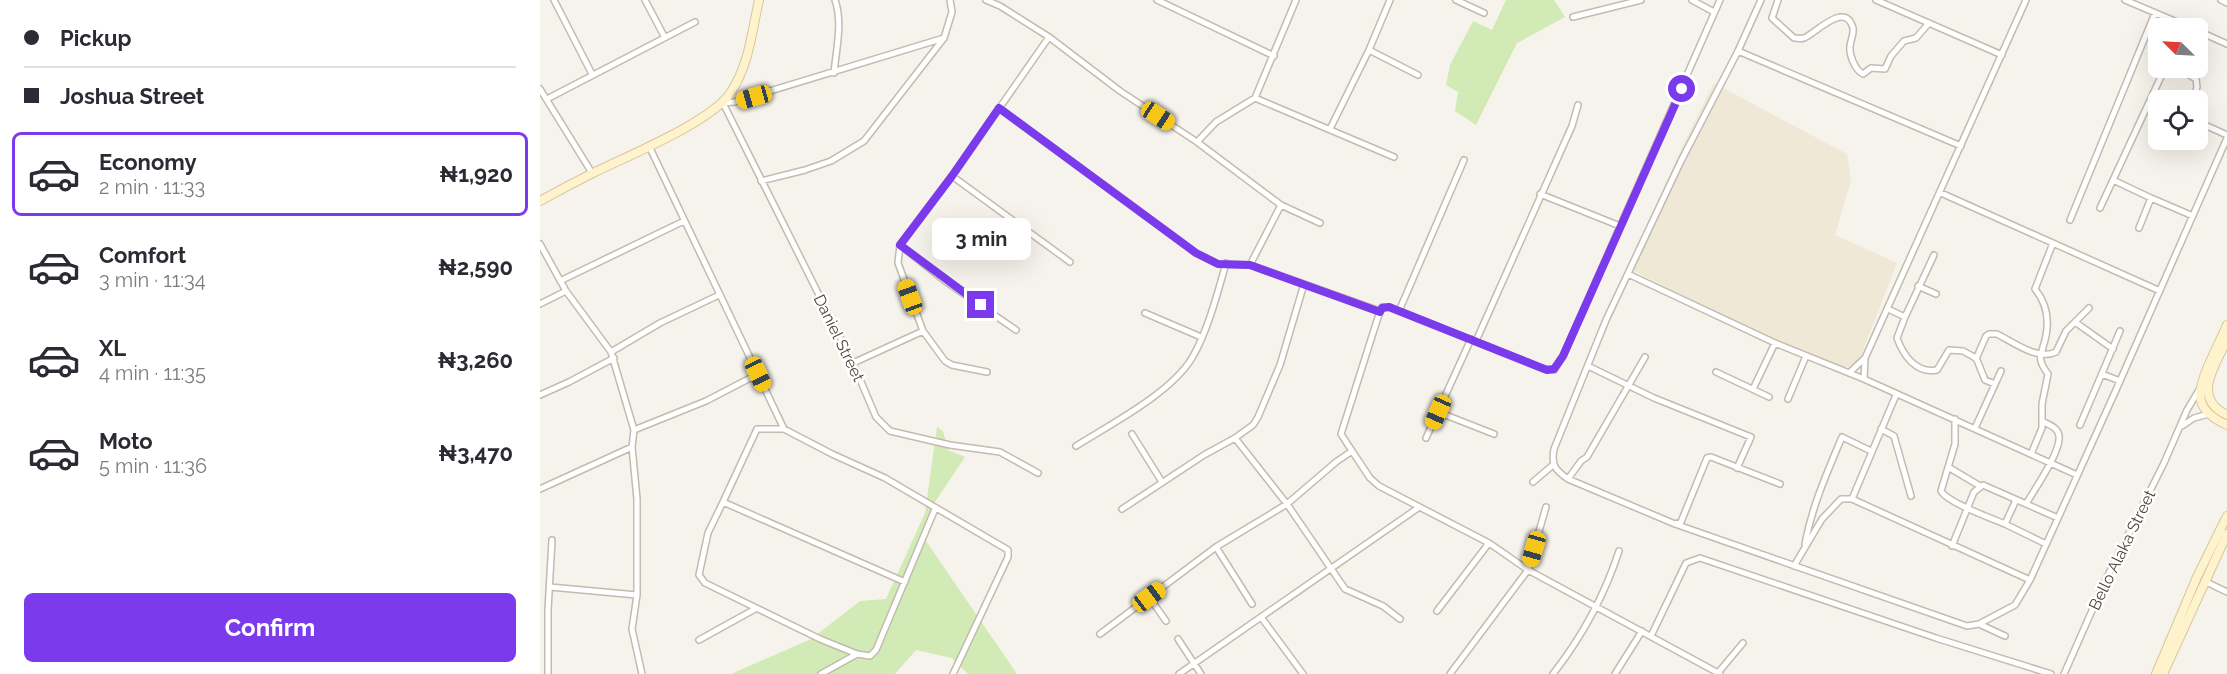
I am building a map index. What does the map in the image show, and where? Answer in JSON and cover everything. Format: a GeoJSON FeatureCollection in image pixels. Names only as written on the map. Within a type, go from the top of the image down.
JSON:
{"type":"FeatureCollection","features":[{"type":"Feature","properties":{"kind":"street"},"geometry":{"type":"LineString","coordinates":[[554,0],[592,74]]}},
{"type":"Feature","properties":{"kind":"street"},"geometry":{"type":"LineString","coordinates":[[645,0],[664,36]]}},
{"type":"Feature","properties":{"kind":"street"},"geometry":{"type":"LineString","coordinates":[[540,201],[649,146],[723,103],[739,79],[746,62],[759,0]]}},
{"type":"Feature","properties":{"kind":"street"},"geometry":{"type":"LineString","coordinates":[[834,73],[837,41],[835,0]]}},
{"type":"Feature","properties":{"kind":"street"},"geometry":{"type":"LineString","coordinates":[[761,181],[831,161],[864,141],[944,38],[951,15],[952,0]]}},
{"type":"Feature","properties":{"kind":"street"},"geometry":{"type":"LineString","coordinates":[[986,0],[1000,6],[1049,37],[1120,91],[1197,142],[1281,205],[1320,223]]}},
{"type":"Feature","properties":{"kind":"street"},"geometry":{"type":"LineString","coordinates":[[1157,0],[1274,56]]}},
{"type":"Feature","properties":{"kind":"street"},"geometry":{"type":"LineString","coordinates":[[1197,142],[1216,122],[1254,98],[1274,56],[1296,0]]}},
{"type":"Feature","properties":{"kind":"street"},"geometry":{"type":"LineString","coordinates":[[1330,129],[1369,50],[1390,0]]}},
{"type":"Feature","properties":{"kind":"street"},"geometry":{"type":"LineString","coordinates":[[1456,0],[1484,13]]}},
{"type":"Feature","properties":{"kind":"street"},"geometry":{"type":"LineString","coordinates":[[1573,17],[1641,0]]}},
{"type":"Feature","properties":{"kind":"street"},"geometry":{"type":"LineString","coordinates":[[1692,0],[1714,12]]}},
{"type":"Feature","properties":{"kind":"street"},"geometry":{"type":"LineString","coordinates":[[1720,0],[1563,356],[1554,369],[1547,370],[1385,307],[1380,312],[1341,434],[1361,466],[1375,482],[1418,508],[1489,543],[1528,570],[1718,674],[1743,643]]}},
{"type":"Feature","properties":{"kind":"street"},"geometry":{"type":"LineString","coordinates":[[1761,0],[1738,51],[1681,161],[1606,320],[1554,450],[1553,465],[1568,479],[1675,524],[1967,626],[1979,624],[2015,605],[2030,580],[2227,136],[2208,127]]}},
{"type":"Feature","properties":{"kind":"street"},"geometry":{"type":"LineString","coordinates":[[1778,0],[1772,18],[1794,38],[1806,36],[1835,17],[1847,19],[1853,28],[1850,50],[1857,69],[1863,74],[1872,68],[1885,69],[1891,56],[1904,41],[1916,38],[1929,23]]}},
{"type":"Feature","properties":{"kind":"street"},"geometry":{"type":"LineString","coordinates":[[1876,0],[2002,55]]}},
{"type":"Feature","properties":{"kind":"street"},"geometry":{"type":"LineString","coordinates":[[1849,373],[1865,358],[2026,0]]}},
{"type":"Feature","properties":{"kind":"street"},"geometry":{"type":"LineString","coordinates":[[2125,0],[2168,18]]}},
{"type":"Feature","properties":{"kind":"street"},"geometry":{"type":"LineString","coordinates":[[2070,219],[2156,13]]}},
{"type":"Feature","properties":{"kind":"street"},"geometry":{"type":"LineString","coordinates":[[546,99],[694,22]]}},
{"type":"Feature","properties":{"kind":"street"},"geometry":{"type":"LineString","coordinates":[[2208,35],[2227,44]]}},
{"type":"Feature","properties":{"kind":"street"},"geometry":{"type":"LineString","coordinates":[[987,372],[952,365],[945,361],[923,331],[898,263],[900,245],[952,176],[1049,37]]}},
{"type":"Feature","properties":{"kind":"street"},"geometry":{"type":"LineString","coordinates":[[723,103],[735,102],[834,73],[944,38]]}},
{"type":"Feature","properties":{"kind":"street"},"geometry":{"type":"LineString","coordinates":[[1369,50],[1418,75]]}},
{"type":"Feature","properties":{"kind":"street"},"geometry":{"type":"LineString","coordinates":[[1738,51],[1961,146]]}},
{"type":"Feature","properties":{"kind":"street"},"geometry":{"type":"LineString","coordinates":[[2100,208],[2160,78]]}},
{"type":"Feature","properties":{"kind":"street"},"geometry":{"type":"LineString","coordinates":[[540,89],[592,173]]}},
{"type":"Feature","properties":{"kind":"street"},"geometry":{"type":"LineString","coordinates":[[1254,98],[1394,157]]}},
{"type":"Feature","properties":{"kind":"street","name":"Daniel Street"},"geometry":{"type":"LineString","coordinates":[[723,103],[853,363],[876,417],[890,431],[950,445],[1000,452],[1038,472]]}},
{"type":"Feature","properties":{"kind":"street"},"geometry":{"type":"LineString","coordinates":[[1426,438],[1474,340],[1572,126],[1578,105]]}},
{"type":"Feature","properties":{"kind":"street"},"geometry":{"type":"LineString","coordinates":[[999,108],[1211,262],[1250,265],[1380,312]]}},
{"type":"Feature","properties":{"kind":"street"},"geometry":{"type":"LineString","coordinates":[[649,146],[784,429]]}},
{"type":"Feature","properties":{"kind":"street"},"geometry":{"type":"LineString","coordinates":[[1399,311],[1464,160]]}},
{"type":"Feature","properties":{"kind":"street"},"geometry":{"type":"LineString","coordinates":[[952,176],[1070,262]]}},
{"type":"Feature","properties":{"kind":"street"},"geometry":{"type":"LineString","coordinates":[[2113,180],[2193,216]]}},
{"type":"Feature","properties":{"kind":"street"},"geometry":{"type":"LineString","coordinates":[[1941,192],[2160,291]]}},
{"type":"Feature","properties":{"kind":"street"},"geometry":{"type":"LineString","coordinates":[[1540,194],[1620,226]]}},
{"type":"Feature","properties":{"kind":"street"},"geometry":{"type":"LineString","coordinates":[[2139,228],[2151,198]]}},
{"type":"Feature","properties":{"kind":"street"},"geometry":{"type":"LineString","coordinates":[[1250,265],[1281,205]]}},
{"type":"Feature","properties":{"kind":"street"},"geometry":{"type":"LineString","coordinates":[[560,281],[684,221]]}},
{"type":"Feature","properties":{"kind":"street"},"geometry":{"type":"LineString","coordinates":[[2031,454],[2042,428],[2042,404],[2048,374],[2041,362],[2040,354],[2047,332],[2048,315],[2046,305],[2035,289],[2054,243]]}},
{"type":"Feature","properties":{"kind":"street"},"geometry":{"type":"LineString","coordinates":[[540,244],[566,291],[613,355],[634,430],[632,447],[637,499],[637,595],[632,629],[642,674]]}},
{"type":"Feature","properties":{"kind":"street"},"geometry":{"type":"LineString","coordinates":[[900,245],[945,281],[1016,330]]}},
{"type":"Feature","properties":{"kind":"street"},"geometry":{"type":"LineString","coordinates":[[1934,255],[1918,286],[1897,338],[1904,356],[1920,368],[1933,371],[1937,370],[1948,350],[1963,351],[1976,359],[1985,380],[1995,384]]}},
{"type":"Feature","properties":{"kind":"street"},"geometry":{"type":"LineString","coordinates":[[1076,446],[1137,408],[1171,382],[1193,357],[1227,263]]}},
{"type":"Feature","properties":{"kind":"street"},"geometry":{"type":"LineString","coordinates":[[1628,274],[1775,344],[1864,379],[2077,475]]}},
{"type":"Feature","properties":{"kind":"street"},"geometry":{"type":"LineString","coordinates":[[1122,509],[1253,425],[1280,365],[1304,284]]}},
{"type":"Feature","properties":{"kind":"street"},"geometry":{"type":"LineString","coordinates":[[1918,286],[1936,294]]}},
{"type":"Feature","properties":{"kind":"street"},"geometry":{"type":"LineString","coordinates":[[540,304],[566,291]]}},
{"type":"Feature","properties":{"kind":"street"},"geometry":{"type":"LineString","coordinates":[[540,395],[569,382],[660,323],[719,295]]}},
{"type":"Feature","properties":{"kind":"street"},"geometry":{"type":"LineString","coordinates":[[1976,359],[1989,334],[1997,334],[2040,354],[2053,354],[2066,331],[2089,308]]}},
{"type":"Feature","properties":{"kind":"street"},"geometry":{"type":"LineString","coordinates":[[1888,309],[1905,317]]}},
{"type":"Feature","properties":{"kind":"street"},"geometry":{"type":"LineString","coordinates":[[1145,313],[1201,337]]}},
{"type":"Feature","properties":{"kind":"street"},"geometry":{"type":"LineString","coordinates":[[2075,322],[2113,349]]}},
{"type":"Feature","properties":{"kind":"street"},"geometry":{"type":"LineString","coordinates":[[2227,325],[2199,390],[2202,406],[2209,414],[2227,425]]}},
{"type":"Feature","properties":{"kind":"street"},"geometry":{"type":"LineString","coordinates":[[853,363],[923,331]]}},
{"type":"Feature","properties":{"kind":"street"},"geometry":{"type":"LineString","coordinates":[[2080,425],[2120,331]]}},
{"type":"Feature","properties":{"kind":"street"},"geometry":{"type":"LineString","coordinates":[[2227,340],[2208,385],[2208,398],[2216,409],[2227,416]]}},
{"type":"Feature","properties":{"kind":"street"},"geometry":{"type":"LineString","coordinates":[[1753,389],[1775,344]]}},
{"type":"Feature","properties":{"kind":"street"},"geometry":{"type":"LineString","coordinates":[[1568,479],[1581,461],[1587,457],[1645,357]]}},
{"type":"Feature","properties":{"kind":"street"},"geometry":{"type":"LineString","coordinates":[[1788,399],[1806,357]]}},
{"type":"Feature","properties":{"kind":"street"},"geometry":{"type":"LineString","coordinates":[[1864,379],[1865,358]]}},
{"type":"Feature","properties":{"kind":"street"},"geometry":{"type":"LineString","coordinates":[[1588,366],[1627,386],[1751,437],[1737,468]]}},
{"type":"Feature","properties":{"kind":"street"},"geometry":{"type":"LineString","coordinates":[[1975,428],[2001,371]]}},
{"type":"Feature","properties":{"kind":"street"},"geometry":{"type":"LineString","coordinates":[[1716,372],[1769,397]]}},
{"type":"Feature","properties":{"kind":"street"},"geometry":{"type":"LineString","coordinates":[[634,430],[706,401],[758,374]]}},
{"type":"Feature","properties":{"kind":"street"},"geometry":{"type":"LineString","coordinates":[[2102,374],[2120,381]]}},
{"type":"Feature","properties":{"kind":"street","name":"Bello Alaka Street"},"geometry":{"type":"LineString","coordinates":[[2064,674],[2105,581],[2181,427],[2187,410],[2199,390]]}},
{"type":"Feature","properties":{"kind":"street"},"geometry":{"type":"LineString","coordinates":[[1852,499],[1896,395]]}},
{"type":"Feature","properties":{"kind":"street"},"geometry":{"type":"LineString","coordinates":[[1438,412],[1494,434]]}},
{"type":"Feature","properties":{"kind":"street"},"geometry":{"type":"LineString","coordinates":[[2181,427],[2194,418],[2209,414]]}},
{"type":"Feature","properties":{"kind":"street"},"geometry":{"type":"LineString","coordinates":[[1955,419],[1955,444],[1941,491],[1943,495],[1968,509],[2046,544]]}},
{"type":"Feature","properties":{"kind":"street"},"geometry":{"type":"LineString","coordinates":[[2026,504],[2051,463],[2059,438],[2056,429],[2042,421]]}},
{"type":"Feature","properties":{"kind":"street"},"geometry":{"type":"LineString","coordinates":[[935,509],[874,654],[870,656],[857,654],[755,609],[709,586],[699,575],[708,533],[757,429],[784,429],[831,454],[885,478],[935,509],[1006,547],[1009,554],[953,674]]}},
{"type":"Feature","properties":{"kind":"street"},"geometry":{"type":"LineString","coordinates":[[1881,429],[1894,435],[1911,496]]}},
{"type":"Feature","properties":{"kind":"street"},"geometry":{"type":"LineString","coordinates":[[1132,434],[1162,482]]}},
{"type":"Feature","properties":{"kind":"street"},"geometry":{"type":"LineString","coordinates":[[1804,549],[1809,521],[1842,437],[1871,451]]}},
{"type":"Feature","properties":{"kind":"street"},"geometry":{"type":"LineString","coordinates":[[1235,438],[1287,504],[1344,589],[1383,606],[1400,619]]}},
{"type":"Feature","properties":{"kind":"street"},"geometry":{"type":"LineString","coordinates":[[540,489],[632,447]]}},
{"type":"Feature","properties":{"kind":"street"},"geometry":{"type":"LineString","coordinates":[[1100,634],[1216,547],[1287,504],[1336,462],[1352,452]]}},
{"type":"Feature","properties":{"kind":"street"},"geometry":{"type":"LineString","coordinates":[[1675,524],[1681,522],[1707,458],[1711,457],[1780,484]]}},
{"type":"Feature","properties":{"kind":"street"},"geometry":{"type":"LineString","coordinates":[[1533,482],[1553,465]]}},
{"type":"Feature","properties":{"kind":"street"},"geometry":{"type":"LineString","coordinates":[[1948,467],[1980,486],[1986,486],[2058,518]]}},
{"type":"Feature","properties":{"kind":"street"},"geometry":{"type":"LineString","coordinates":[[1952,546],[1974,492],[1980,486]]}},
{"type":"Feature","properties":{"kind":"street"},"geometry":{"type":"LineString","coordinates":[[1794,566],[1830,508],[1841,499],[1852,499],[2030,580]]}},
{"type":"Feature","properties":{"kind":"street"},"geometry":{"type":"LineString","coordinates":[[2005,524],[2016,500]]}},
{"type":"Feature","properties":{"kind":"street"},"geometry":{"type":"LineString","coordinates":[[723,502],[905,582]]}},
{"type":"Feature","properties":{"kind":"street"},"geometry":{"type":"LineString","coordinates":[[1450,674],[1528,570],[1546,507]]}},
{"type":"Feature","properties":{"kind":"street"},"geometry":{"type":"LineString","coordinates":[[1179,674],[1418,508]]}},
{"type":"Feature","properties":{"kind":"street"},"geometry":{"type":"LineString","coordinates":[[2156,674],[2197,578],[2227,516]]}},
{"type":"Feature","properties":{"kind":"street"},"geometry":{"type":"LineString","coordinates":[[2163,674],[2227,534]]}},
{"type":"Feature","properties":{"kind":"street"},"geometry":{"type":"LineString","coordinates":[[548,674],[552,540]]}},
{"type":"Feature","properties":{"kind":"street"},"geometry":{"type":"LineString","coordinates":[[1437,611],[1489,543]]}},
{"type":"Feature","properties":{"kind":"street"},"geometry":{"type":"LineString","coordinates":[[1216,547],[1252,604]]}},
{"type":"Feature","properties":{"kind":"street"},"geometry":{"type":"LineString","coordinates":[[1553,674],[1570,652],[1612,571],[1619,551]]}},
{"type":"Feature","properties":{"kind":"street"},"geometry":{"type":"LineString","coordinates":[[1651,636],[1686,563],[1700,558],[2051,674]]}},
{"type":"Feature","properties":{"kind":"street"},"geometry":{"type":"LineString","coordinates":[[2204,581],[2227,592]]}},
{"type":"Feature","properties":{"kind":"street"},"geometry":{"type":"LineString","coordinates":[[550,586],[637,595]]}},
{"type":"Feature","properties":{"kind":"street"},"geometry":{"type":"LineString","coordinates":[[1149,597],[1166,621]]}},
{"type":"Feature","properties":{"kind":"street"},"geometry":{"type":"LineString","coordinates":[[699,640],[755,609]]}},
{"type":"Feature","properties":{"kind":"street"},"geometry":{"type":"LineString","coordinates":[[1261,617],[1303,674]]}},
{"type":"Feature","properties":{"kind":"street"},"geometry":{"type":"LineString","coordinates":[[1979,624],[2005,636]]}},
{"type":"Feature","properties":{"kind":"street"},"geometry":{"type":"LineString","coordinates":[[1615,674],[1642,632]]}},
{"type":"Feature","properties":{"kind":"street"},"geometry":{"type":"LineString","coordinates":[[1178,639],[1200,674]]}},
{"type":"Feature","properties":{"kind":"street"},"geometry":{"type":"LineString","coordinates":[[820,674],[857,654]]}},
{"type":"Feature","properties":{"kind":"shaded area"},"geometry":{"type":"Polygon","coordinates":[[[1714,83],[1847,154],[1851,181],[1835,235],[1897,263],[1860,358],[1849,367],[1834,365],[1731,320],[1632,270],[1630,266],[1682,147],[1714,83]]]}},
{"type":"Feature","properties":{"kind":"green space"},"geometry":{"type":"Polygon","coordinates":[[[1506,0],[1554,0],[1565,17],[1517,43],[1476,125],[1455,111],[1458,92],[1446,85],[1450,65],[1473,21],[1492,30],[1506,0]]]}},
{"type":"Feature","properties":{"kind":"green space"},"geometry":{"type":"Polygon","coordinates":[[[937,427],[943,431],[948,450],[965,457],[935,502],[926,541],[1017,674],[968,674],[952,658],[916,650],[895,674],[731,674],[811,639],[860,601],[886,599],[925,513],[937,427]]]}},
{"type":"Feature","properties":{"kind":"route"},"geometry":{"type":"LineString","coordinates":[[981,305],[945,281],[900,245],[999,108],[1211,262],[1250,265],[1380,312],[1382,308],[1389,307],[1547,370],[1554,369],[1563,356],[1682,89]]}}]}
